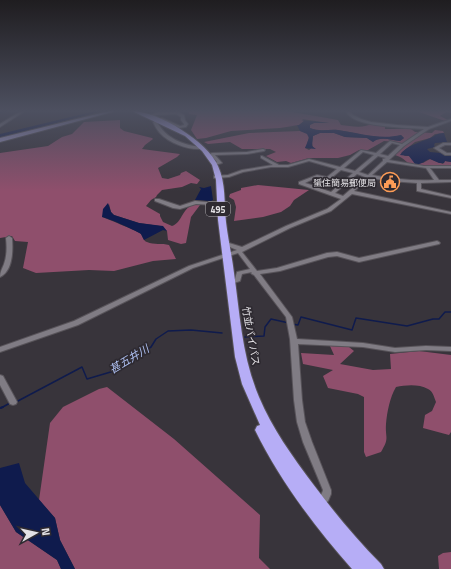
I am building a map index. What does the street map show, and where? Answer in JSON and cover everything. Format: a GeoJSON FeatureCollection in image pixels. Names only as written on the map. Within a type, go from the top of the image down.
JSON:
{"type":"FeatureCollection","features":[{"type":"Feature","properties":{"kind":"highway","name":"竹並バイパス"},"geometry":{"type":"LineString","coordinates":[[185,138],[200,148],[211,164],[217,177],[217,204],[231,282],[239,350],[254,401],[273,439],[319,503],[360,566]]}},
{"type":"Feature","properties":{"kind":"highway","name":"竹並バイパス"},"geometry":{"type":"LineString","coordinates":[[190,138],[198,143],[215,164],[226,252],[234,353],[246,395],[255,418],[267,442],[324,524],[360,566],[376,569]]}},
{"type":"Feature","properties":{"kind":"street"},"geometry":{"type":"LineString","coordinates":[[226,252],[242,250],[329,210],[386,159],[414,138]]}},
{"type":"Feature","properties":{"kind":"street"},"geometry":{"type":"LineString","coordinates":[[332,194],[391,142],[403,145]]}},
{"type":"Feature","properties":{"kind":"street"},"geometry":{"type":"LineString","coordinates":[[451,144],[444,144],[436,148],[446,154],[451,154]]}},
{"type":"Feature","properties":{"kind":"street"},"geometry":{"type":"LineString","coordinates":[[215,164],[220,164],[212,154],[247,153],[263,150]]}},
{"type":"Feature","properties":{"kind":"street"},"geometry":{"type":"LineString","coordinates":[[316,188],[362,151],[377,154],[386,159],[427,167],[451,167]]}},
{"type":"Feature","properties":{"kind":"street"},"geometry":{"type":"LineString","coordinates":[[262,157],[278,166]]}},
{"type":"Feature","properties":{"kind":"street"},"geometry":{"type":"LineString","coordinates":[[217,177],[234,175],[242,171],[288,166],[309,160],[368,176],[390,180],[419,182],[451,181]]}},
{"type":"Feature","properties":{"kind":"street"},"geometry":{"type":"LineString","coordinates":[[427,167],[437,181]]}},
{"type":"Feature","properties":{"kind":"street"},"geometry":{"type":"LineString","coordinates":[[328,179],[317,176],[301,183],[344,198]]}},
{"type":"Feature","properties":{"kind":"street"},"geometry":{"type":"LineString","coordinates":[[419,182],[418,190],[449,197],[451,204]]}},
{"type":"Feature","properties":{"kind":"street"},"geometry":{"type":"LineString","coordinates":[[350,192],[451,213]]}},
{"type":"Feature","properties":{"kind":"street"},"geometry":{"type":"LineString","coordinates":[[157,200],[180,208],[195,202],[217,204]]}},
{"type":"Feature","properties":{"kind":"street"},"geometry":{"type":"LineString","coordinates":[[0,276],[8,262],[10,252],[9,238]]}},
{"type":"Feature","properties":{"kind":"street"},"geometry":{"type":"LineString","coordinates":[[231,282],[238,280],[239,273],[241,272],[278,270],[327,255],[337,254],[359,260],[397,250],[437,243]]}},
{"type":"Feature","properties":{"kind":"street"},"geometry":{"type":"LineString","coordinates":[[0,350],[76,323],[191,267],[226,252],[237,248],[242,250],[253,272],[289,317],[294,341],[296,380],[303,428],[327,490],[327,494],[319,503]]}},
{"type":"Feature","properties":{"kind":"street"},"geometry":{"type":"LineString","coordinates":[[294,341],[356,344],[395,350],[426,348],[451,349]]}},
{"type":"Feature","properties":{"kind":"street"},"geometry":{"type":"LineString","coordinates":[[0,378],[13,402]]}},
{"type":"Feature","properties":{"kind":"shaded area"},"geometry":{"type":"Polygon","coordinates":[[[61,138],[150,138],[153,139],[142,149],[180,154],[158,168],[162,178],[168,179],[180,175],[186,171],[200,180],[197,184],[191,183],[182,187],[162,190],[146,206],[160,214],[163,222],[172,226],[179,221],[186,209],[190,206],[200,205],[191,217],[186,243],[181,244],[168,240],[167,231],[160,226],[139,223],[114,215],[111,212],[109,204],[102,217],[140,233],[146,241],[169,245],[176,259],[153,261],[114,271],[89,270],[36,273],[23,268],[28,242],[15,241],[12,236],[0,238],[0,153],[48,146],[61,138]]]}},
{"type":"Feature","properties":{"kind":"shaded area"},"geometry":{"type":"Polygon","coordinates":[[[226,138],[309,138],[305,148],[309,150],[313,147],[313,138],[367,138],[373,142],[379,139],[400,141],[404,138],[431,138],[415,142],[401,153],[405,156],[409,156],[413,160],[423,163],[430,159],[443,164],[445,161],[451,162],[451,166],[422,166],[408,163],[395,155],[406,145],[398,142],[384,141],[368,150],[359,150],[350,155],[338,158],[309,158],[291,163],[286,161],[277,162],[266,156],[276,152],[270,149],[242,149],[230,142],[208,144],[204,142],[226,138]]]}},
{"type":"Feature","properties":{"kind":"shaded area"},"geometry":{"type":"Polygon","coordinates":[[[309,138],[313,138],[312,146],[316,149],[305,148],[309,138]]]}},
{"type":"Feature","properties":{"kind":"shaded area"},"geometry":{"type":"Polygon","coordinates":[[[357,138],[404,138],[400,141],[379,139],[373,142],[367,138],[357,138]]]}},
{"type":"Feature","properties":{"kind":"shaded area"},"geometry":{"type":"Polygon","coordinates":[[[430,138],[446,138],[447,142],[435,143],[435,147],[427,149],[430,152],[451,154],[451,162],[445,161],[444,163],[439,163],[430,159],[420,164],[415,164],[409,156],[400,155],[406,149],[430,138]]]}},
{"type":"Feature","properties":{"kind":"shaded area"},"geometry":{"type":"Polygon","coordinates":[[[258,185],[309,190],[294,200],[290,206],[281,212],[263,217],[234,221],[236,207],[234,200],[229,197],[230,194],[241,190],[241,188],[258,185]]]}},
{"type":"Feature","properties":{"kind":"shaded area"},"geometry":{"type":"Polygon","coordinates":[[[211,186],[213,200],[195,200],[201,189],[199,187],[204,188],[211,186]]]}},
{"type":"Feature","properties":{"kind":"shaded area"},"geometry":{"type":"Polygon","coordinates":[[[108,203],[111,212],[114,215],[139,223],[163,226],[167,231],[163,230],[144,240],[141,234],[102,217],[103,209],[108,203]]]}},
{"type":"Feature","properties":{"kind":"shaded area"},"geometry":{"type":"Polygon","coordinates":[[[330,346],[349,347],[354,351],[340,364],[373,370],[391,369],[390,354],[419,351],[451,355],[451,432],[449,435],[423,428],[425,415],[432,411],[436,402],[430,390],[424,387],[408,385],[396,387],[388,410],[385,443],[381,452],[366,457],[364,452],[364,397],[358,394],[328,388],[323,376],[333,370],[303,364],[301,353],[334,355],[330,346]]]}},
{"type":"Feature","properties":{"kind":"shaded area"},"geometry":{"type":"Polygon","coordinates":[[[107,387],[174,439],[260,515],[259,558],[270,569],[75,569],[60,540],[55,518],[39,500],[50,423],[63,407],[99,389],[107,387]]]}},
{"type":"Feature","properties":{"kind":"shaded area"},"geometry":{"type":"Polygon","coordinates":[[[19,463],[25,483],[55,518],[60,540],[75,569],[61,569],[57,560],[16,532],[0,505],[0,468],[19,463]]]}},
{"type":"Feature","properties":{"kind":"shaded area"},"geometry":{"type":"Polygon","coordinates":[[[0,505],[16,532],[57,560],[61,569],[0,569],[0,505]]]}},
{"type":"Feature","properties":{"kind":"shaded area"},"geometry":{"type":"Polygon","coordinates":[[[451,552],[451,569],[439,569],[438,556],[443,553],[451,552]]]}},
{"type":"Feature","properties":{"kind":"waterway","name":"甚五井川"},"geometry":{"type":"LineString","coordinates":[[292,324],[298,325],[301,317],[352,330],[356,318],[407,326],[433,319],[439,319],[445,312],[451,312]]}},
{"type":"Feature","properties":{"kind":"waterway","name":"甚五井川"},"geometry":{"type":"LineString","coordinates":[[245,337],[264,336],[265,327],[271,319],[289,323]]}},
{"type":"Feature","properties":{"kind":"waterway","name":"甚五井川"},"geometry":{"type":"LineString","coordinates":[[16,402],[82,367],[87,379],[114,371],[151,347],[156,339],[168,331],[191,330],[222,333]]}},
{"type":"Feature","properties":{"kind":"waterway","name":"甚五井川"},"geometry":{"type":"LineString","coordinates":[[2,407],[10,403]]}},
{"type":"Feature","properties":{"kind":"place","name":"蜑住簡易郵便局"},"geometry":{"type":"Point","coordinates":[390,182]}}]}
